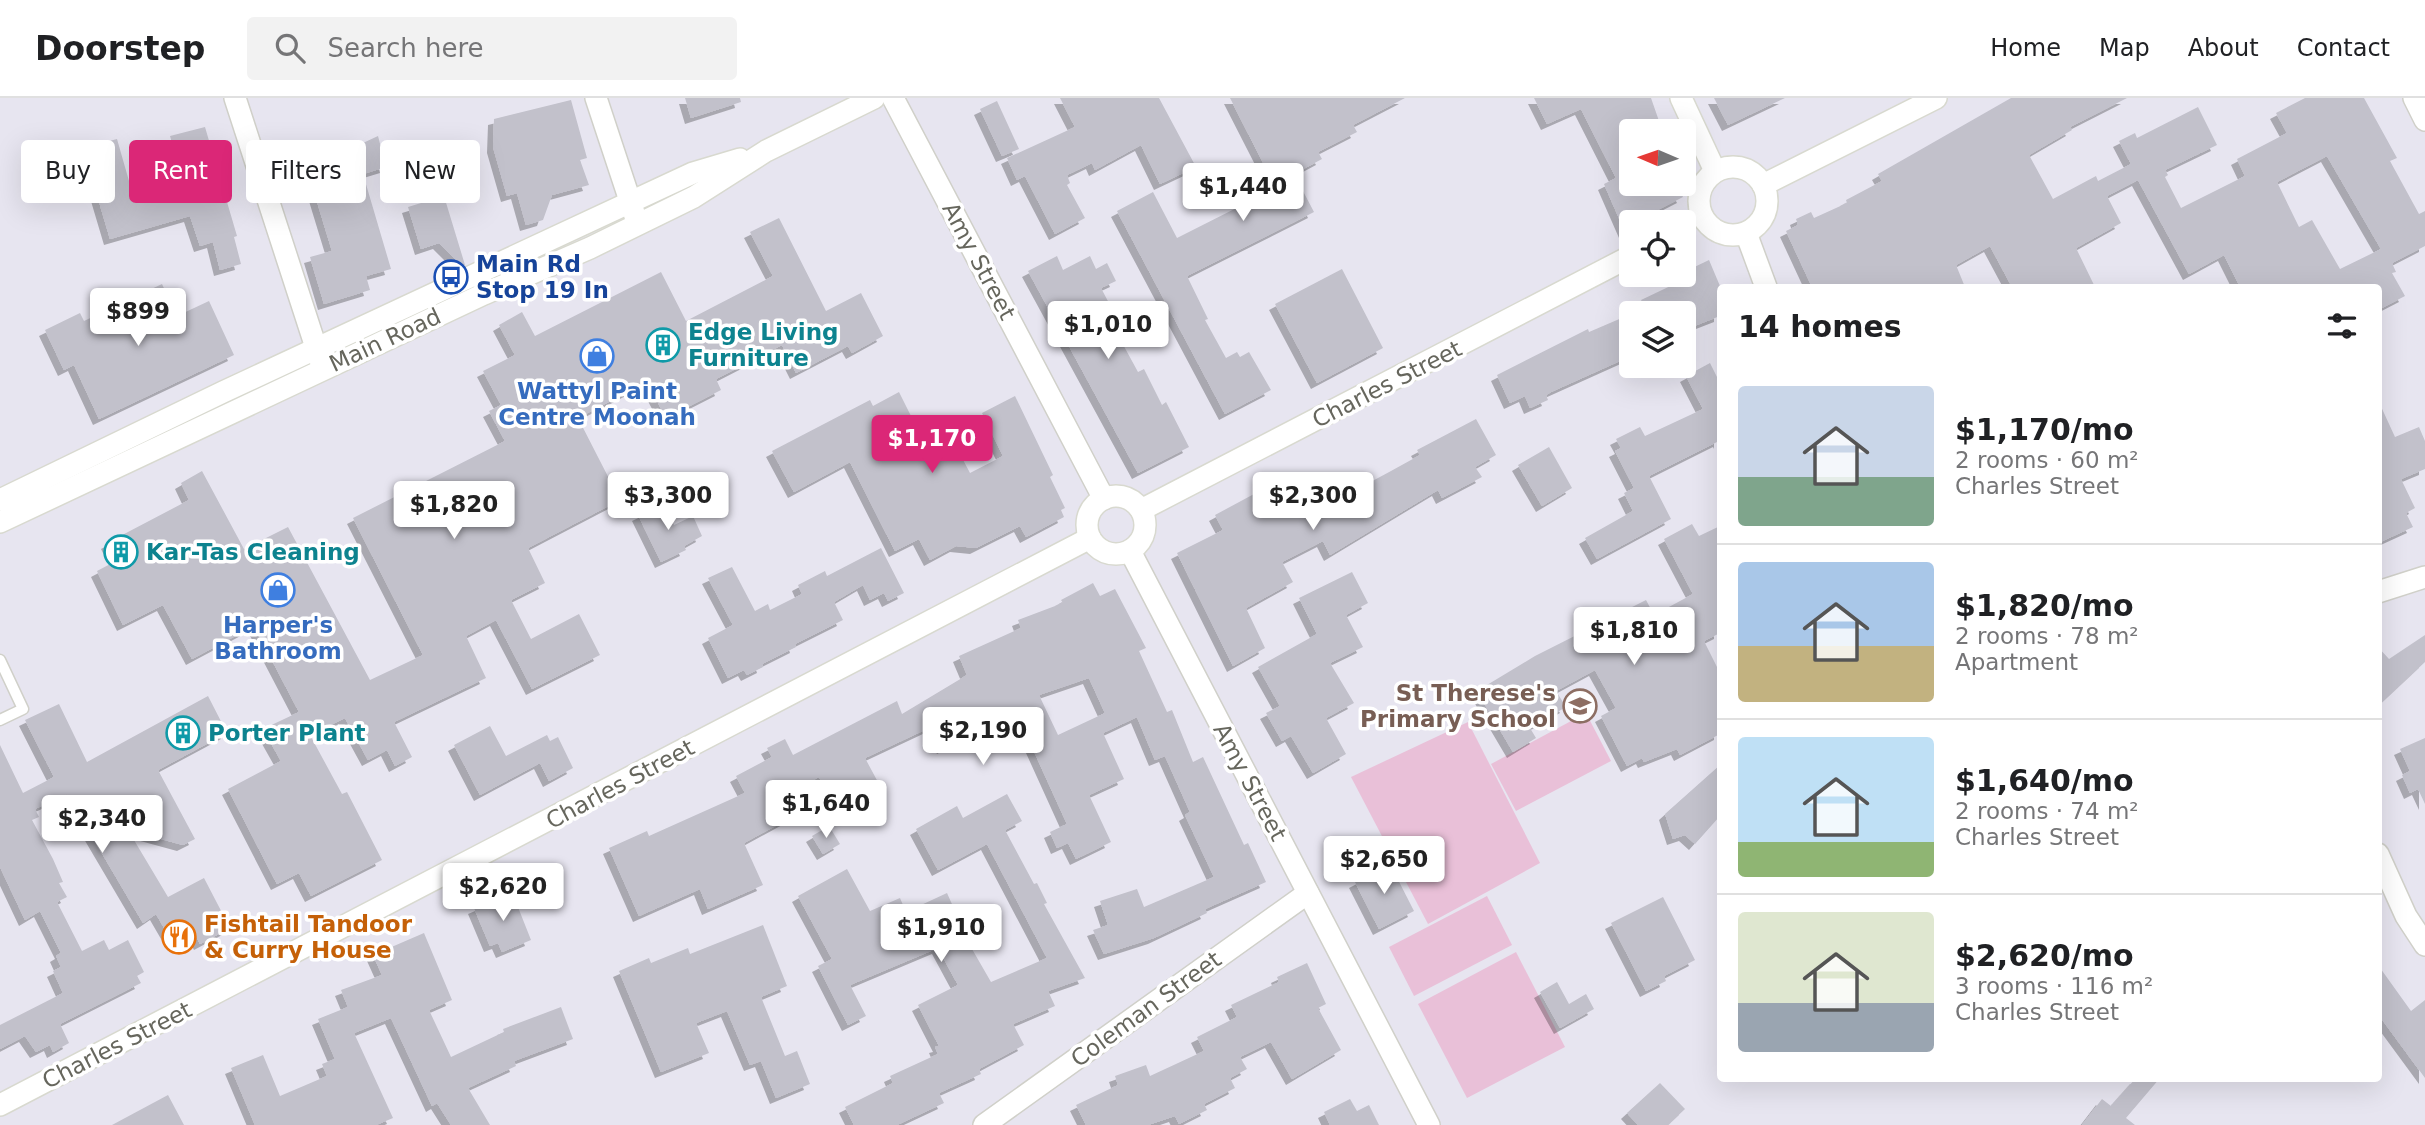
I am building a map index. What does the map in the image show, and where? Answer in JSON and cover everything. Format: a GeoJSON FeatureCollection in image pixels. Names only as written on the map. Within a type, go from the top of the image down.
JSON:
{"type":"FeatureCollection","features":[{"type":"Feature","properties":{"kind":"street"},"geometry":{"type":"LineString","coordinates":[[235,98],[323,369]]}},
{"type":"Feature","properties":{"kind":"street"},"geometry":{"type":"LineString","coordinates":[[596,98],[638,225]]}},
{"type":"Feature","properties":{"kind":"street","name":"Main Road"},"geometry":{"type":"LineString","coordinates":[[0,522],[323,369],[638,225],[694,197],[766,151],[874,98]]}},
{"type":"Feature","properties":{"kind":"street","name":"Amy Street"},"geometry":{"type":"LineString","coordinates":[[893,98],[1104,499]]}},
{"type":"Feature","properties":{"kind":"street"},"geometry":{"type":"LineString","coordinates":[[1682,98],[1715,171]]}},
{"type":"Feature","properties":{"kind":"street"},"geometry":{"type":"LineString","coordinates":[[1763,185],[1936,98]]}},
{"type":"Feature","properties":{"kind":"street"},"geometry":{"type":"LineString","coordinates":[[2414,98],[2425,120]]}},
{"type":"Feature","properties":{"kind":"street","name":"Main Road"},"geometry":{"type":"LineString","coordinates":[[0,500],[315,349],[693,173],[766,151]]}},
{"type":"Feature","properties":{"kind":"street"},"geometry":{"type":"LineString","coordinates":[[1696,210],[1702,186],[1715,171],[1737,167],[1748,170],[1763,185],[1767,207],[1756,227],[1746,233],[1736,236],[1696,223]]}},
{"type":"Feature","properties":{"kind":"street"},"geometry":{"type":"LineString","coordinates":[[1746,233],[1765,284]]}},
{"type":"Feature","properties":{"kind":"street","name":"Charles Street"},"geometry":{"type":"LineString","coordinates":[[1141,510],[1619,262]]}},
{"type":"Feature","properties":{"kind":"street"},"geometry":{"type":"LineString","coordinates":[[1104,499],[1129,499],[1141,510],[1144,519],[1142,537],[1130,551],[1111,554],[1095,545],[1090,538],[1088,520],[1091,512],[1104,499]]}},
{"type":"Feature","properties":{"kind":"street","name":"Charles Street"},"geometry":{"type":"LineString","coordinates":[[0,1105],[1090,538]]}},
{"type":"Feature","properties":{"kind":"street","name":"Amy Street"},"geometry":{"type":"LineString","coordinates":[[1130,551],[1427,1124]]}},
{"type":"Feature","properties":{"kind":"street"},"geometry":{"type":"LineString","coordinates":[[2382,591],[2425,577]]}},
{"type":"Feature","properties":{"kind":"street"},"geometry":{"type":"LineString","coordinates":[[2382,863],[2406,916],[2425,945]]}},
{"type":"Feature","properties":{"kind":"street","name":"Coleman Street"},"geometry":{"type":"LineString","coordinates":[[984,1125],[1308,893]]}},
{"type":"Feature","properties":{"kind":"lane"},"geometry":{"type":"LineString","coordinates":[[0,660],[23,709],[0,720]]}},
{"type":"Feature","properties":{"kind":"shaded area"},"geometry":{"type":"Polygon","coordinates":[[[1586,713],[1611,761],[1516,811],[1491,764],[1586,713]]]}},
{"type":"Feature","properties":{"kind":"shaded area"},"geometry":{"type":"Polygon","coordinates":[[[1468,722],[1540,863],[1428,924],[1351,777],[1468,722]]]}},
{"type":"Feature","properties":{"kind":"shaded area"},"geometry":{"type":"Polygon","coordinates":[[[1487,896],[1512,945],[1414,996],[1389,947],[1487,896]]]}},
{"type":"Feature","properties":{"kind":"shaded area"},"geometry":{"type":"Polygon","coordinates":[[[1516,952],[1565,1047],[1467,1098],[1418,1004],[1516,952]]]}},
{"type":"Feature","properties":{"kind":"building"},"geometry":{"type":"Polygon","coordinates":[[[685,98],[740,98],[741,102],[691,118],[685,98]]]}},
{"type":"Feature","properties":{"kind":"building"},"geometry":{"type":"Polygon","coordinates":[[[1060,98],[1159,98],[1196,167],[1160,184],[1141,145],[1095,170],[1092,163],[1067,175],[1070,183],[1067,185],[1085,218],[1055,234],[1025,176],[1017,180],[1007,158],[1075,127],[1060,98]]]}},
{"type":"Feature","properties":{"kind":"building"},"geometry":{"type":"Polygon","coordinates":[[[1230,98],[1405,98],[1353,125],[1357,132],[1318,152],[1322,159],[1294,174],[1314,212],[1187,276],[1208,319],[1205,320],[1226,358],[1237,352],[1240,357],[1249,352],[1271,390],[1225,414],[1117,211],[1153,192],[1177,238],[1276,188],[1230,98]]]}},
{"type":"Feature","properties":{"kind":"building"},"geometry":{"type":"Polygon","coordinates":[[[1534,98],[1651,98],[1658,119],[1619,119],[1619,196],[1683,197],[1658,210],[1619,210],[1619,218],[1604,184],[1616,178],[1581,109],[1547,124],[1534,98]]]}},
{"type":"Feature","properties":{"kind":"building"},"geometry":{"type":"Polygon","coordinates":[[[1714,98],[1785,98],[1728,125],[1714,98]]]}},
{"type":"Feature","properties":{"kind":"building"},"geometry":{"type":"Polygon","coordinates":[[[2011,98],[2127,98],[2070,127],[2072,130],[2029,155],[2053,199],[2096,176],[2098,181],[2131,164],[2119,141],[2135,133],[2137,138],[2198,107],[2217,145],[2165,170],[2168,175],[2165,177],[2181,208],[2245,176],[2237,159],[2287,133],[2276,113],[2305,98],[2364,98],[2397,158],[2390,161],[2419,214],[2425,211],[2425,246],[2392,263],[2396,272],[2392,273],[2405,296],[2382,308],[2382,284],[2238,284],[2224,255],[2189,274],[2138,180],[2107,196],[2121,223],[2076,248],[2094,284],[2010,284],[1990,246],[1956,265],[1964,284],[1811,284],[1786,231],[1798,225],[1796,219],[1811,212],[1814,218],[1847,203],[1846,200],[1882,181],[1878,174],[2011,98]],[[2327,156],[2277,182],[2299,227],[2312,220],[2340,269],[2381,249],[2327,156]]]}},
{"type":"Feature","properties":{"kind":"building"},"geometry":{"type":"Polygon","coordinates":[[[571,100],[587,158],[580,160],[589,185],[552,195],[543,220],[526,225],[517,193],[507,196],[493,147],[494,119],[571,100]]]}},
{"type":"Feature","properties":{"kind":"building"},"geometry":{"type":"Polygon","coordinates":[[[997,101],[1019,149],[1002,156],[980,109],[997,101]]]}},
{"type":"Feature","properties":{"kind":"building"},"geometry":{"type":"Polygon","coordinates":[[[205,127],[209,140],[171,140],[170,136],[205,127]]]}},
{"type":"Feature","properties":{"kind":"building"},"geometry":{"type":"Polygon","coordinates":[[[378,136],[380,169],[366,173],[366,142],[378,136]]]}},
{"type":"Feature","properties":{"kind":"building"},"geometry":{"type":"Polygon","coordinates":[[[117,139],[129,181],[129,203],[227,203],[237,236],[234,237],[241,264],[220,270],[213,242],[200,246],[190,216],[110,239],[99,203],[115,203],[113,140],[117,139]]]}},
{"type":"Feature","properties":{"kind":"building"},"geometry":{"type":"Polygon","coordinates":[[[366,184],[391,269],[366,276],[370,290],[324,304],[310,257],[332,251],[317,203],[366,203],[366,184]]]}},
{"type":"Feature","properties":{"kind":"building"},"geometry":{"type":"Polygon","coordinates":[[[421,203],[446,203],[465,265],[462,266],[439,243],[421,249],[408,207],[421,203]]]}},
{"type":"Feature","properties":{"kind":"building"},"geometry":{"type":"Polygon","coordinates":[[[779,218],[826,311],[861,293],[883,336],[852,353],[848,346],[796,373],[782,345],[716,379],[721,390],[666,418],[647,382],[578,418],[620,500],[528,548],[545,583],[511,600],[531,639],[579,614],[600,655],[532,689],[496,620],[466,636],[486,678],[394,722],[412,757],[395,766],[387,750],[368,760],[345,718],[310,735],[342,794],[347,792],[382,860],[311,896],[299,873],[277,884],[228,789],[281,761],[263,729],[299,712],[254,626],[192,659],[163,605],[123,625],[97,571],[116,561],[107,543],[189,500],[181,483],[202,471],[244,549],[288,527],[370,680],[423,655],[353,518],[505,441],[489,411],[501,405],[483,371],[515,355],[499,325],[522,312],[535,336],[661,272],[686,321],[773,276],[750,232],[779,218]]]}},
{"type":"Feature","properties":{"kind":"building"},"geometry":{"type":"Polygon","coordinates":[[[1057,256],[1063,270],[1090,256],[1096,269],[1107,263],[1116,281],[1101,288],[1110,305],[1098,311],[1113,342],[1120,339],[1138,372],[1144,369],[1162,405],[1166,402],[1189,447],[1138,473],[1028,271],[1057,256]]]}},
{"type":"Feature","properties":{"kind":"building"},"geometry":{"type":"Polygon","coordinates":[[[1709,260],[1719,284],[1717,284],[1717,317],[1696,325],[1696,301],[1641,300],[1668,287],[1696,287],[1696,266],[1709,260]]]}},
{"type":"Feature","properties":{"kind":"building"},"geometry":{"type":"Polygon","coordinates":[[[1342,269],[1383,348],[1317,383],[1275,304],[1342,269]]]}},
{"type":"Feature","properties":{"kind":"building"},"geometry":{"type":"Polygon","coordinates":[[[162,284],[177,316],[209,301],[234,355],[99,419],[74,365],[64,370],[45,330],[80,313],[84,321],[162,284]]]}},
{"type":"Feature","properties":{"kind":"building"},"geometry":{"type":"Polygon","coordinates":[[[1619,319],[1619,361],[1551,392],[1546,395],[1548,400],[1530,408],[1525,396],[1510,403],[1497,375],[1588,329],[1589,332],[1619,319]]]}},
{"type":"Feature","properties":{"kind":"building"},"geometry":{"type":"Polygon","coordinates":[[[1710,363],[1717,377],[1717,442],[1649,476],[1671,519],[1597,559],[1585,538],[1633,511],[1624,493],[1634,488],[1615,451],[1621,448],[1616,439],[1640,427],[1645,436],[1703,409],[1687,378],[1696,378],[1696,371],[1710,363]]]}},
{"type":"Feature","properties":{"kind":"building"},"geometry":{"type":"Polygon","coordinates":[[[899,392],[920,434],[943,422],[970,473],[1003,456],[982,413],[1015,396],[1053,475],[1050,477],[1065,508],[1061,510],[1064,517],[1026,537],[1020,526],[976,548],[956,546],[930,560],[919,539],[895,551],[850,462],[794,492],[772,451],[870,400],[873,406],[899,392]]]}},
{"type":"Feature","properties":{"kind":"building"},"geometry":{"type":"Polygon","coordinates":[[[2382,409],[2395,437],[2419,427],[2425,441],[2425,469],[2401,479],[2415,508],[2406,513],[2413,527],[2382,541],[2382,409]]]}},
{"type":"Feature","properties":{"kind":"building"},"geometry":{"type":"Polygon","coordinates":[[[1476,419],[1496,455],[1475,467],[1482,477],[1442,498],[1438,490],[1330,555],[1323,541],[1282,562],[1293,582],[1246,608],[1265,648],[1233,666],[1177,553],[1223,530],[1215,515],[1267,487],[1280,511],[1298,501],[1304,512],[1336,494],[1339,499],[1391,471],[1420,455],[1417,450],[1476,419]]]}},
{"type":"Feature","properties":{"kind":"building"},"geometry":{"type":"Polygon","coordinates":[[[1549,447],[1572,488],[1542,506],[1518,465],[1549,447]]]}},
{"type":"Feature","properties":{"kind":"building"},"geometry":{"type":"Polygon","coordinates":[[[663,503],[674,525],[693,516],[702,536],[684,546],[686,550],[661,562],[638,515],[663,503]]]}},
{"type":"Feature","properties":{"kind":"building"},"geometry":{"type":"Polygon","coordinates":[[[1692,524],[1699,536],[1717,527],[1717,634],[1704,641],[1717,667],[1717,736],[1680,755],[1677,749],[1644,762],[1642,758],[1627,766],[1601,716],[1616,708],[1595,670],[1556,691],[1566,707],[1530,728],[1536,738],[1513,752],[1477,691],[1535,656],[1646,600],[1654,615],[1693,594],[1664,539],[1692,524]]]}},
{"type":"Feature","properties":{"kind":"building"},"geometry":{"type":"Polygon","coordinates":[[[881,548],[904,593],[888,601],[884,593],[870,600],[863,585],[834,602],[843,620],[795,644],[796,647],[762,664],[763,667],[747,675],[744,670],[728,678],[708,638],[733,625],[708,578],[732,567],[755,611],[768,604],[770,610],[802,594],[798,585],[825,571],[827,576],[881,548]]]}},
{"type":"Feature","properties":{"kind":"building"},"geometry":{"type":"Polygon","coordinates":[[[1352,572],[1368,603],[1346,615],[1363,647],[1330,663],[1354,703],[1326,718],[1346,754],[1313,773],[1291,736],[1282,741],[1266,713],[1280,706],[1258,667],[1317,634],[1299,598],[1352,572]]]}},
{"type":"Feature","properties":{"kind":"building"},"geometry":{"type":"Polygon","coordinates":[[[1093,583],[1100,596],[1115,589],[1146,648],[1139,651],[1167,712],[1172,710],[1193,762],[1203,757],[1244,845],[1248,843],[1266,882],[1205,909],[1207,913],[1154,938],[1104,954],[1093,930],[1108,925],[1100,901],[1137,889],[1144,907],[1214,877],[1185,815],[1190,812],[1165,756],[1155,760],[1137,717],[1103,733],[1124,779],[1089,795],[1111,842],[1076,859],[1068,843],[1057,848],[1050,832],[1067,824],[1017,714],[991,726],[989,722],[943,748],[931,727],[865,758],[879,784],[834,806],[819,777],[779,798],[790,818],[744,843],[763,885],[708,909],[700,889],[639,916],[609,848],[647,831],[649,836],[745,793],[736,776],[772,757],[767,748],[785,739],[793,755],[897,701],[902,714],[967,675],[959,656],[1021,628],[1018,620],[1063,603],[1061,600],[1093,583]],[[1089,678],[1039,695],[1058,735],[1105,713],[1089,678]]]}},
{"type":"Feature","properties":{"kind":"building"},"geometry":{"type":"Polygon","coordinates":[[[2425,635],[2425,662],[2382,702],[2382,651],[2389,659],[2425,635]]]}},
{"type":"Feature","properties":{"kind":"building"},"geometry":{"type":"Polygon","coordinates":[[[208,696],[227,733],[158,770],[195,839],[183,845],[128,830],[168,897],[204,878],[230,928],[200,944],[195,934],[174,945],[156,914],[143,923],[67,794],[35,809],[39,817],[32,820],[53,859],[63,882],[59,883],[67,897],[57,902],[82,951],[104,940],[109,950],[128,940],[144,972],[137,976],[141,983],[60,1024],[69,1043],[53,1052],[50,1045],[36,1052],[25,1036],[0,1049],[0,1025],[63,993],[53,971],[61,967],[56,956],[61,953],[40,911],[25,920],[0,867],[0,745],[23,793],[54,777],[25,720],[59,704],[87,762],[208,696]]]}},
{"type":"Feature","properties":{"kind":"building"},"geometry":{"type":"Polygon","coordinates":[[[490,726],[506,756],[547,735],[550,741],[558,737],[573,768],[549,781],[540,763],[480,795],[454,745],[490,726]]]}},
{"type":"Feature","properties":{"kind":"building"},"geometry":{"type":"Polygon","coordinates":[[[2425,738],[2425,804],[2418,789],[2410,793],[2402,775],[2410,771],[2400,749],[2425,738]]]}},
{"type":"Feature","properties":{"kind":"building"},"geometry":{"type":"Polygon","coordinates":[[[1717,768],[1717,819],[1695,844],[1685,835],[1673,839],[1665,814],[1717,768]]]}},
{"type":"Feature","properties":{"kind":"building"},"geometry":{"type":"Polygon","coordinates":[[[1007,794],[1022,821],[1005,830],[1034,884],[1037,883],[1047,903],[1044,904],[1085,978],[1048,991],[1055,1006],[1013,1024],[1024,1045],[979,1069],[981,1074],[939,1093],[944,1103],[897,1125],[854,1125],[845,1107],[893,1083],[890,1076],[938,1054],[935,1047],[939,1046],[918,1005],[958,985],[938,948],[850,985],[866,1016],[848,1025],[818,966],[832,959],[798,896],[847,869],[870,911],[900,898],[906,912],[947,893],[972,949],[991,982],[1047,958],[987,844],[938,870],[916,829],[957,806],[963,818],[1007,794]]]}},
{"type":"Feature","properties":{"kind":"building"},"geometry":{"type":"Polygon","coordinates":[[[829,826],[840,844],[823,854],[812,836],[829,826]]]}},
{"type":"Feature","properties":{"kind":"building"},"geometry":{"type":"Polygon","coordinates":[[[1390,864],[1414,911],[1379,929],[1355,882],[1390,864]]]}},
{"type":"Feature","properties":{"kind":"building"},"geometry":{"type":"Polygon","coordinates":[[[512,892],[531,940],[502,952],[498,943],[490,946],[474,908],[512,892]]]}},
{"type":"Feature","properties":{"kind":"building"},"geometry":{"type":"Polygon","coordinates":[[[1663,897],[1695,960],[1664,976],[1666,981],[1646,991],[1611,923],[1663,897]]]}},
{"type":"Feature","properties":{"kind":"building"},"geometry":{"type":"Polygon","coordinates":[[[763,925],[787,986],[761,997],[785,1056],[797,1051],[810,1084],[776,1098],[761,1061],[750,1065],[727,1011],[696,1023],[709,1053],[661,1072],[619,971],[649,958],[651,963],[688,948],[690,954],[763,925]]]}},
{"type":"Feature","properties":{"kind":"building"},"geometry":{"type":"Polygon","coordinates":[[[424,933],[452,1000],[429,1010],[451,1057],[504,1032],[503,1029],[561,1007],[573,1039],[514,1061],[516,1066],[468,1088],[490,1125],[451,1125],[437,1103],[432,1106],[391,1018],[354,1033],[393,1118],[376,1125],[255,1125],[231,1068],[263,1055],[280,1096],[327,1076],[322,1064],[335,1059],[318,1019],[348,1007],[341,990],[382,975],[373,955],[424,933]]]}},
{"type":"Feature","properties":{"kind":"building"},"geometry":{"type":"Polygon","coordinates":[[[1307,963],[1326,1004],[1318,1008],[1341,1050],[1292,1079],[1271,1042],[1240,1057],[1247,1069],[1230,1078],[1235,1088],[1204,1104],[1207,1110],[1179,1124],[1175,1116],[1148,1125],[1086,1125],[1076,1105],[1118,1085],[1115,1076],[1146,1065],[1150,1076],[1204,1051],[1197,1037],[1237,1017],[1231,1005],[1279,982],[1277,977],[1307,963]]]}},
{"type":"Feature","properties":{"kind":"building"},"geometry":{"type":"Polygon","coordinates":[[[2382,971],[2411,1011],[2425,1000],[2425,1078],[2382,1019],[2382,971]]]}},
{"type":"Feature","properties":{"kind":"building"},"geometry":{"type":"Polygon","coordinates":[[[1557,982],[1569,1004],[1586,994],[1594,1009],[1560,1028],[1540,992],[1557,982]]]}},
{"type":"Feature","properties":{"kind":"building"},"geometry":{"type":"Polygon","coordinates":[[[2132,1082],[2157,1082],[2126,1118],[2135,1125],[2082,1125],[2102,1099],[2111,1106],[2132,1082]]]}},
{"type":"Feature","properties":{"kind":"building"},"geometry":{"type":"Polygon","coordinates":[[[1660,1083],[1685,1109],[1668,1125],[1638,1125],[1627,1113],[1660,1083]]]}},
{"type":"Feature","properties":{"kind":"building"},"geometry":{"type":"Polygon","coordinates":[[[168,1095],[184,1125],[112,1125],[168,1095]]]}},
{"type":"Feature","properties":{"kind":"building"},"geometry":{"type":"Polygon","coordinates":[[[1350,1099],[1357,1111],[1369,1105],[1379,1125],[1330,1125],[1324,1112],[1350,1099]]]}},
{"type":"Feature","properties":{"kind":"place","name":"Main Rd Stop 19 In"},"geometry":{"type":"Point","coordinates":[451,277]}},
{"type":"Feature","properties":{"kind":"place","name":"Edge Living Furniture"},"geometry":{"type":"Point","coordinates":[663,345]}},
{"type":"Feature","properties":{"kind":"place","name":"Wattyl Paint Centre Moonah"},"geometry":{"type":"Point","coordinates":[597,356]}},
{"type":"Feature","properties":{"kind":"place","name":"Kar-Tas Cleaning"},"geometry":{"type":"Point","coordinates":[121,552]}},
{"type":"Feature","properties":{"kind":"place","name":"Harper's Bathroom"},"geometry":{"type":"Point","coordinates":[278,590]}},
{"type":"Feature","properties":{"kind":"place","name":"St Therese's Primary School"},"geometry":{"type":"Point","coordinates":[1580,706]}},
{"type":"Feature","properties":{"kind":"place","name":"Porter Plant"},"geometry":{"type":"Point","coordinates":[183,733]}},
{"type":"Feature","properties":{"kind":"place","name":"Fishtail Tandoor & Curry House"},"geometry":{"type":"Point","coordinates":[179,937]}}]}
